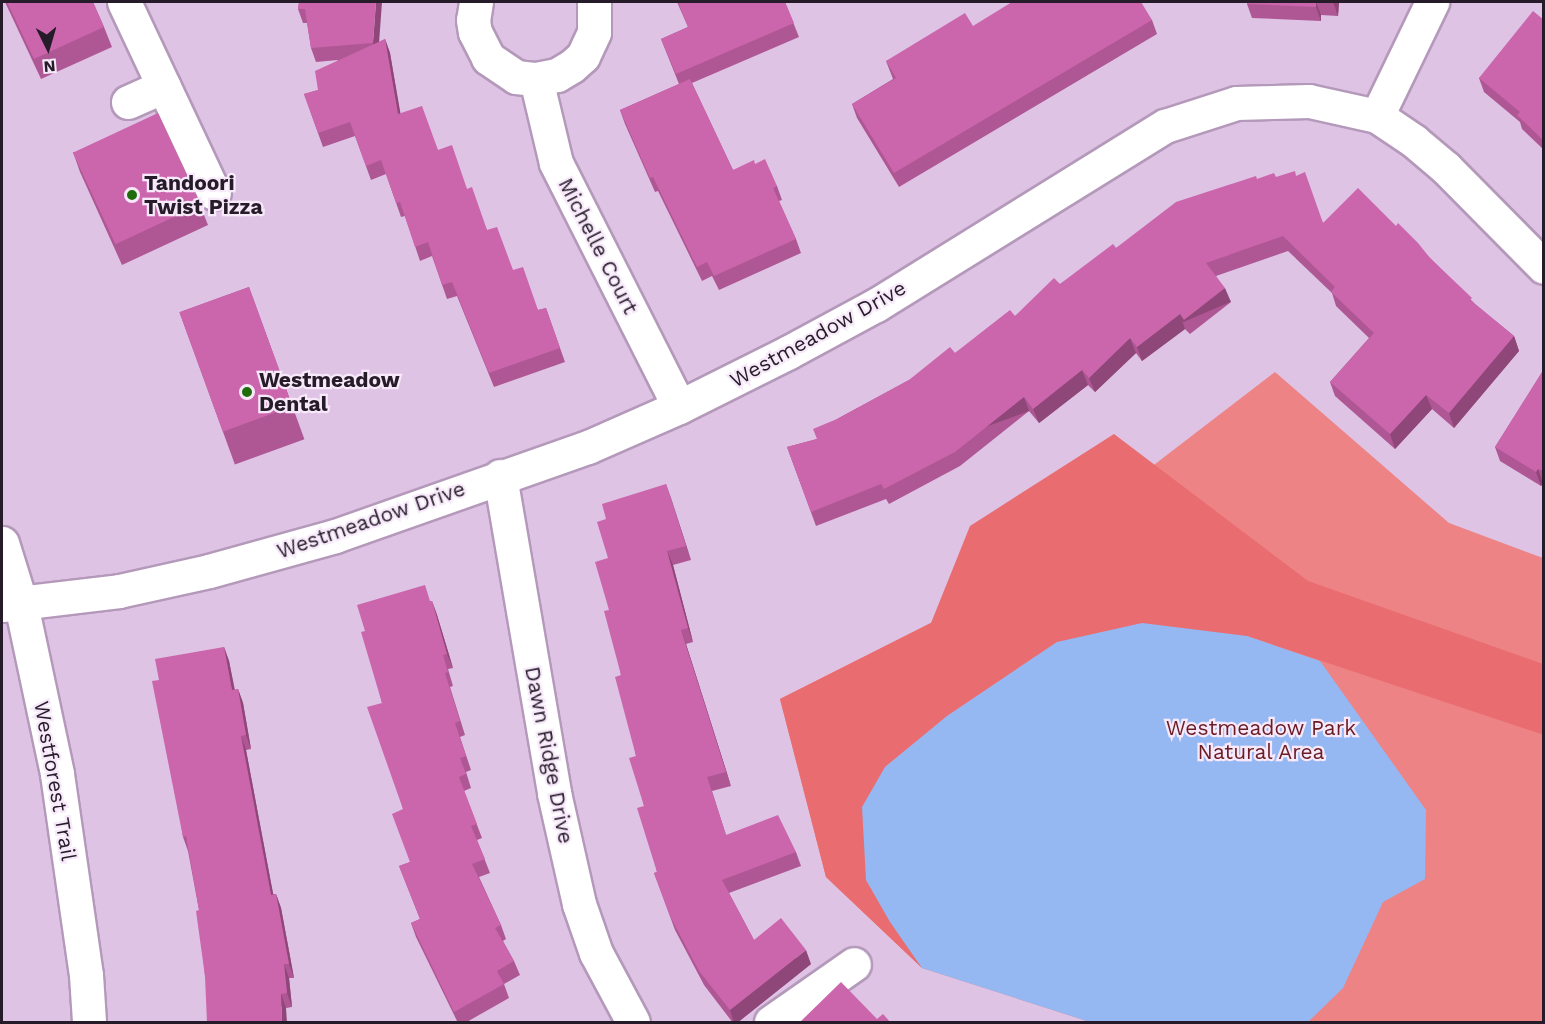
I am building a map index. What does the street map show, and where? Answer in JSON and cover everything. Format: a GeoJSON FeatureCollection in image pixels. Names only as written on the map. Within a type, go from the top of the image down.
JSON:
{"type":"FeatureCollection","features":[{"type":"Feature","properties":{"kind":"street"},"geometry":{"type":"LineString","coordinates":[[124,2],[214,193]]}},
{"type":"Feature","properties":{"kind":"street"},"geometry":{"type":"LineString","coordinates":[[476,2],[473,20],[475,32],[488,58],[516,77],[536,79],[557,75],[583,56],[594,32],[594,2]]}},
{"type":"Feature","properties":{"kind":"street"},"geometry":{"type":"LineString","coordinates":[[1377,116],[1432,2]]}},
{"type":"Feature","properties":{"kind":"street","name":"Michelle Court"},"geometry":{"type":"LineString","coordinates":[[536,79],[556,163],[679,407]]}},
{"type":"Feature","properties":{"kind":"street"},"geometry":{"type":"LineString","coordinates":[[128,102],[164,86]]}},
{"type":"Feature","properties":{"kind":"street","name":"Westmeadow Drive"},"geometry":{"type":"LineString","coordinates":[[11,605],[119,591],[209,572],[334,536],[588,447],[679,407],[876,305],[1165,126],[1236,103],[1309,101],[1377,116],[1414,141],[1446,168],[1544,267]]}},
{"type":"Feature","properties":{"kind":"street","name":"Dawn Ridge Drive"},"geometry":{"type":"LineString","coordinates":[[500,476],[554,793],[579,904],[596,953],[633,1023]]}},
{"type":"Feature","properties":{"kind":"street","name":"Westforest Trail"},"geometry":{"type":"LineString","coordinates":[[2,543],[11,605],[57,774],[86,975],[89,1023]]}},
{"type":"Feature","properties":{"kind":"street"},"geometry":{"type":"LineString","coordinates":[[771,1023],[854,964]]}},
{"type":"Feature","properties":{"kind":"green space","name":"Westmeadow Park Natural Area"},"geometry":{"type":"Polygon","coordinates":[[[1275,372],[1449,523],[1543,558],[1543,1022],[1090,1022],[922,968],[826,877],[780,699],[982,597],[1275,372]]]}},
{"type":"Feature","properties":{"kind":"shaded area"},"geometry":{"type":"Polygon","coordinates":[[[1114,434],[1308,581],[1543,664],[1544,735],[1247,636],[1057,642],[947,716],[885,767],[866,880],[922,968],[826,877],[780,699],[931,623],[970,526],[1114,434]]]}},
{"type":"Feature","properties":{"kind":"water"},"geometry":{"type":"Polygon","coordinates":[[[1142,623],[1247,636],[1320,661],[1426,810],[1425,879],[1383,902],[1343,988],[1308,1022],[1090,1022],[922,968],[890,922],[866,880],[862,807],[885,767],[947,716],[1057,642],[1142,623]]]}},
{"type":"Feature","properties":{"kind":"building"},"geometry":{"type":"Polygon","coordinates":[[[7,2],[93,2],[104,27],[34,59],[7,2]]]}},
{"type":"Feature","properties":{"kind":"building"},"geometry":{"type":"Polygon","coordinates":[[[299,2],[376,2],[373,43],[311,48],[305,9],[298,9],[299,2]]]}},
{"type":"Feature","properties":{"kind":"building"},"geometry":{"type":"Polygon","coordinates":[[[678,2],[785,2],[794,23],[676,74],[661,39],[688,27],[678,2]]]}},
{"type":"Feature","properties":{"kind":"building"},"geometry":{"type":"Polygon","coordinates":[[[1012,2],[1141,2],[1152,20],[894,173],[852,104],[896,78],[886,61],[965,13],[973,26],[1012,2]]]}},
{"type":"Feature","properties":{"kind":"building"},"geometry":{"type":"Polygon","coordinates":[[[1247,2],[1316,2],[1316,7],[1247,4],[1247,2]]]}},
{"type":"Feature","properties":{"kind":"building"},"geometry":{"type":"Polygon","coordinates":[[[1533,11],[1544,20],[1544,141],[1517,115],[1520,112],[1479,78],[1533,11]]]}},
{"type":"Feature","properties":{"kind":"building"},"geometry":{"type":"Polygon","coordinates":[[[385,39],[398,114],[422,106],[438,150],[452,145],[467,189],[472,187],[487,230],[497,227],[513,270],[523,267],[538,310],[546,308],[560,348],[489,373],[452,282],[442,285],[428,242],[415,247],[400,202],[396,203],[381,160],[366,166],[350,122],[318,133],[304,94],[318,90],[315,71],[385,39]]]}},
{"type":"Feature","properties":{"kind":"building"},"geometry":{"type":"Polygon","coordinates":[[[690,79],[733,170],[754,160],[755,164],[765,159],[777,186],[773,188],[796,239],[714,276],[707,262],[697,267],[653,177],[650,178],[620,110],[690,79]]]}},
{"type":"Feature","properties":{"kind":"building"},"geometry":{"type":"Polygon","coordinates":[[[158,113],[201,205],[115,244],[73,153],[158,113]]]}},
{"type":"Feature","properties":{"kind":"building"},"geometry":{"type":"Polygon","coordinates":[[[1295,171],[1296,176],[1305,172],[1323,223],[1358,188],[1396,226],[1398,223],[1418,243],[1430,258],[1472,298],[1470,300],[1514,336],[1449,413],[1426,395],[1390,434],[1330,382],[1374,333],[1331,292],[1335,287],[1283,236],[1206,263],[1225,288],[1184,320],[1180,314],[1137,347],[1130,338],[1089,378],[1082,370],[1033,409],[1024,397],[955,452],[884,489],[881,484],[811,512],[787,447],[817,439],[813,429],[837,419],[909,380],[950,347],[955,353],[1010,310],[1015,316],[1054,278],[1060,284],[1113,244],[1116,248],[1176,202],[1256,176],[1257,179],[1274,173],[1276,177],[1295,171]]]}},
{"type":"Feature","properties":{"kind":"building","name":"Westmeadow Dental"},"geometry":{"type":"Polygon","coordinates":[[[249,287],[292,406],[223,432],[179,312],[249,287]]]}},
{"type":"Feature","properties":{"kind":"building"},"geometry":{"type":"Polygon","coordinates":[[[1544,369],[1544,471],[1538,469],[1536,472],[1495,447],[1544,369]]]}},
{"type":"Feature","properties":{"kind":"building"},"geometry":{"type":"Polygon","coordinates":[[[666,484],[686,546],[667,551],[688,628],[681,630],[726,772],[707,777],[726,835],[778,815],[796,852],[722,880],[754,940],[781,918],[806,950],[730,1010],[699,971],[670,916],[654,873],[657,872],[637,808],[644,806],[629,758],[636,756],[615,677],[621,675],[604,611],[609,610],[595,562],[608,558],[597,522],[606,519],[602,504],[666,484]]]}},
{"type":"Feature","properties":{"kind":"building"},"geometry":{"type":"Polygon","coordinates":[[[425,585],[430,601],[432,601],[447,654],[443,655],[448,672],[445,673],[460,721],[455,723],[466,756],[460,758],[466,774],[459,777],[477,824],[471,826],[485,859],[472,864],[501,925],[495,928],[514,961],[497,971],[504,984],[454,1012],[411,923],[420,919],[399,866],[410,862],[392,814],[403,809],[367,707],[382,703],[361,632],[365,631],[357,605],[425,585]]]}},
{"type":"Feature","properties":{"kind":"building"},"geometry":{"type":"Polygon","coordinates":[[[224,647],[232,690],[238,689],[246,735],[241,736],[271,895],[276,894],[289,964],[284,964],[287,993],[281,994],[282,1023],[207,1023],[205,976],[196,911],[199,910],[186,836],[183,837],[152,681],[159,680],[155,659],[224,647]]]}},
{"type":"Feature","properties":{"kind":"building"},"geometry":{"type":"Polygon","coordinates":[[[841,982],[877,1019],[883,1014],[891,1023],[799,1023],[841,982]]]}},
{"type":"Feature","properties":{"kind":"place","name":"Tandoori Twist Pizza"},"geometry":{"type":"Point","coordinates":[132,195]}},
{"type":"Feature","properties":{"kind":"place","name":"Westmeadow Dental"},"geometry":{"type":"Point","coordinates":[247,392]}}]}
